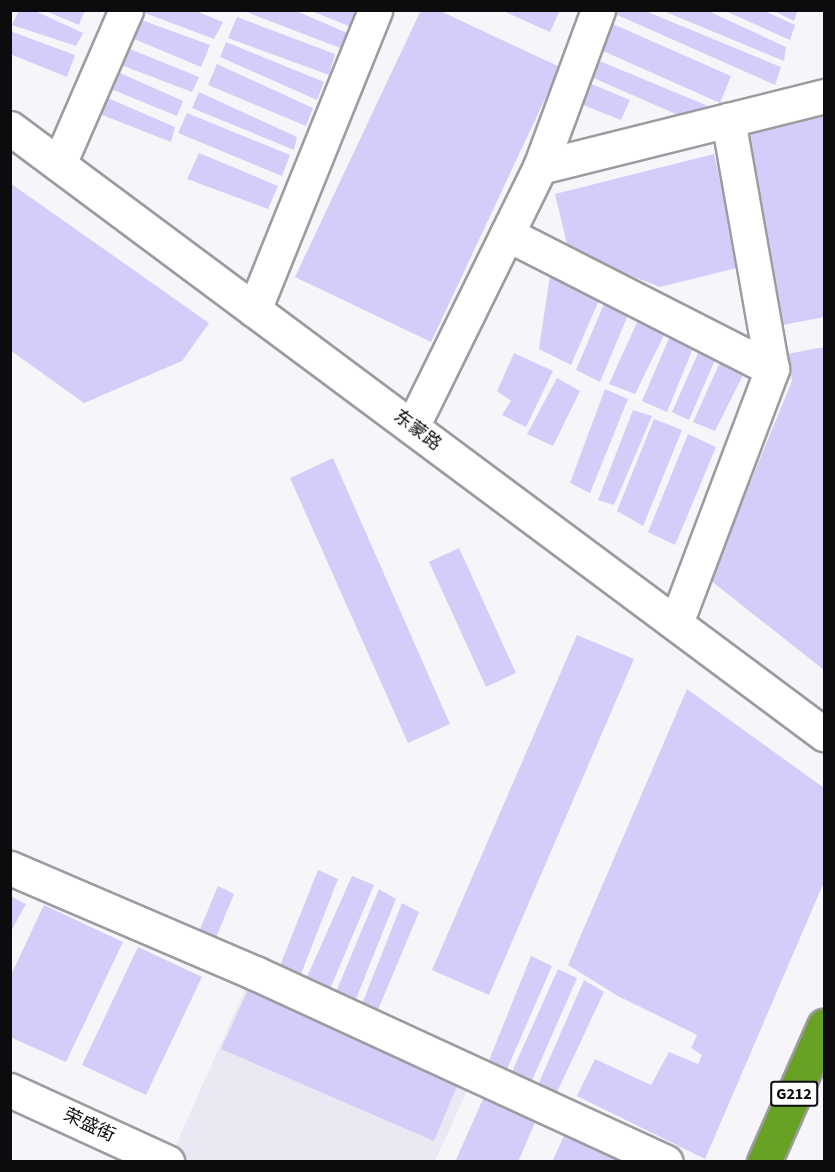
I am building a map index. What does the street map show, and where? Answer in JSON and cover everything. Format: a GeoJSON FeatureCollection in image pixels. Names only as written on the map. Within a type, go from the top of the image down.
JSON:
{"type":"FeatureCollection","features":[{"type":"Feature","properties":{"kind":"highway","name":"G212"},"geometry":{"type":"LineString","coordinates":[[764,1161],[825,1026]]}},
{"type":"Feature","properties":{"kind":"street"},"geometry":{"type":"LineString","coordinates":[[59,164],[126,10]]}},
{"type":"Feature","properties":{"kind":"street"},"geometry":{"type":"LineString","coordinates":[[254,310],[375,10]]}},
{"type":"Feature","properties":{"kind":"street"},"geometry":{"type":"LineString","coordinates":[[412,427],[540,167],[598,10]]}},
{"type":"Feature","properties":{"kind":"street"},"geometry":{"type":"LineString","coordinates":[[540,167],[825,96]]}},
{"type":"Feature","properties":{"kind":"street"},"geometry":{"type":"LineString","coordinates":[[676,622],[772,369],[728,120]]}},
{"type":"Feature","properties":{"kind":"street","name":"东蒙路"},"geometry":{"type":"LineString","coordinates":[[10,128],[825,734]]}},
{"type":"Feature","properties":{"kind":"street"},"geometry":{"type":"LineString","coordinates":[[507,234],[772,369]]}},
{"type":"Feature","properties":{"kind":"street"},"geometry":{"type":"LineString","coordinates":[[10,868],[255,973],[666,1161]]}},
{"type":"Feature","properties":{"kind":"street","name":"荣盛街"},"geometry":{"type":"LineString","coordinates":[[10,1090],[167,1161]]}},
{"type":"Feature","properties":{"kind":"shaded area"},"geometry":{"type":"Polygon","coordinates":[[[248,983],[471,1082],[435,1161],[183,1162],[171,1156],[248,983]]]}},
{"type":"Feature","properties":{"kind":"building"},"geometry":{"type":"Polygon","coordinates":[[[19,10],[33,10],[83,33],[76,46],[12,25],[19,10]]]}},
{"type":"Feature","properties":{"kind":"building"},"geometry":{"type":"Polygon","coordinates":[[[43,10],[85,10],[79,25],[43,10]]]}},
{"type":"Feature","properties":{"kind":"building"},"geometry":{"type":"Polygon","coordinates":[[[137,10],[193,10],[223,22],[214,39],[137,10]]]}},
{"type":"Feature","properties":{"kind":"building"},"geometry":{"type":"Polygon","coordinates":[[[241,10],[294,10],[347,33],[340,48],[241,10]]]}},
{"type":"Feature","properties":{"kind":"building"},"geometry":{"type":"Polygon","coordinates":[[[309,10],[353,10],[355,12],[351,27],[309,10]]]}},
{"type":"Feature","properties":{"kind":"building"},"geometry":{"type":"Polygon","coordinates":[[[421,10],[438,10],[560,67],[431,342],[295,277],[421,10]]]}},
{"type":"Feature","properties":{"kind":"building"},"geometry":{"type":"Polygon","coordinates":[[[501,10],[560,10],[550,32],[501,10]]]}},
{"type":"Feature","properties":{"kind":"building"},"geometry":{"type":"Polygon","coordinates":[[[606,10],[643,10],[781,67],[775,85],[606,10]]]}},
{"type":"Feature","properties":{"kind":"building"},"geometry":{"type":"Polygon","coordinates":[[[661,10],[706,10],[786,47],[784,61],[661,10]]]}},
{"type":"Feature","properties":{"kind":"building"},"geometry":{"type":"Polygon","coordinates":[[[723,10],[762,10],[795,25],[790,40],[723,10]]]}},
{"type":"Feature","properties":{"kind":"building"},"geometry":{"type":"Polygon","coordinates":[[[772,10],[795,10],[797,12],[794,21],[772,10]]]}},
{"type":"Feature","properties":{"kind":"building"},"geometry":{"type":"Polygon","coordinates":[[[237,17],[335,54],[329,75],[228,38],[237,17]]]}},
{"type":"Feature","properties":{"kind":"building"},"geometry":{"type":"Polygon","coordinates":[[[136,18],[210,45],[201,67],[127,36],[136,18]]]}},
{"type":"Feature","properties":{"kind":"building"},"geometry":{"type":"Polygon","coordinates":[[[606,21],[731,76],[720,103],[594,47],[606,21]]]}},
{"type":"Feature","properties":{"kind":"building"},"geometry":{"type":"Polygon","coordinates":[[[10,31],[75,55],[67,77],[10,54],[10,31]]]}},
{"type":"Feature","properties":{"kind":"building"},"geometry":{"type":"Polygon","coordinates":[[[226,42],[324,82],[317,100],[220,57],[226,42]]]}},
{"type":"Feature","properties":{"kind":"building"},"geometry":{"type":"Polygon","coordinates":[[[120,45],[199,77],[192,92],[113,62],[120,45]]]}},
{"type":"Feature","properties":{"kind":"building"},"geometry":{"type":"Polygon","coordinates":[[[590,57],[708,106],[678,115],[582,73],[590,57]]]}},
{"type":"Feature","properties":{"kind":"building"},"geometry":{"type":"Polygon","coordinates":[[[217,64],[313,108],[306,126],[208,85],[217,64]]]}},
{"type":"Feature","properties":{"kind":"building"},"geometry":{"type":"Polygon","coordinates":[[[109,68],[183,101],[177,116],[101,85],[109,68]]]}},
{"type":"Feature","properties":{"kind":"building"},"geometry":{"type":"Polygon","coordinates":[[[582,80],[630,100],[621,120],[573,101],[582,80]]]}},
{"type":"Feature","properties":{"kind":"building"},"geometry":{"type":"Polygon","coordinates":[[[199,92],[297,137],[294,150],[192,108],[199,92]]]}},
{"type":"Feature","properties":{"kind":"building"},"geometry":{"type":"Polygon","coordinates":[[[96,93],[175,127],[171,142],[87,109],[96,93]]]}},
{"type":"Feature","properties":{"kind":"building"},"geometry":{"type":"Polygon","coordinates":[[[824,111],[824,317],[773,327],[738,127],[824,111]]]}},
{"type":"Feature","properties":{"kind":"building"},"geometry":{"type":"Polygon","coordinates":[[[187,113],[290,155],[282,176],[178,133],[187,113]]]}},
{"type":"Feature","properties":{"kind":"building"},"geometry":{"type":"Polygon","coordinates":[[[199,153],[278,186],[268,209],[187,179],[199,153]]]}},
{"type":"Feature","properties":{"kind":"building"},"geometry":{"type":"Polygon","coordinates":[[[714,154],[741,267],[660,287],[569,252],[555,194],[714,154]]]}},
{"type":"Feature","properties":{"kind":"building"},"geometry":{"type":"Polygon","coordinates":[[[10,183],[209,323],[182,361],[84,403],[10,350],[10,183]]]}},
{"type":"Feature","properties":{"kind":"building"},"geometry":{"type":"Polygon","coordinates":[[[550,275],[599,300],[571,365],[539,349],[550,275]]]}},
{"type":"Feature","properties":{"kind":"building"},"geometry":{"type":"Polygon","coordinates":[[[604,304],[628,315],[600,382],[576,370],[604,304]]]}},
{"type":"Feature","properties":{"kind":"building"},"geometry":{"type":"Polygon","coordinates":[[[639,318],[666,331],[635,394],[609,384],[639,318]]]}},
{"type":"Feature","properties":{"kind":"building"},"geometry":{"type":"Polygon","coordinates":[[[670,336],[694,346],[667,412],[642,401],[670,336]]]}},
{"type":"Feature","properties":{"kind":"building"},"geometry":{"type":"Polygon","coordinates":[[[824,347],[824,670],[710,580],[792,381],[787,354],[824,347]]]}},
{"type":"Feature","properties":{"kind":"building"},"geometry":{"type":"Polygon","coordinates":[[[699,351],[715,360],[689,420],[672,412],[699,351]]]}},
{"type":"Feature","properties":{"kind":"building"},"geometry":{"type":"Polygon","coordinates":[[[514,353],[553,371],[526,427],[502,415],[511,401],[497,391],[514,353]]]}},
{"type":"Feature","properties":{"kind":"building"},"geometry":{"type":"Polygon","coordinates":[[[721,360],[745,371],[715,431],[693,422],[721,360]]]}},
{"type":"Feature","properties":{"kind":"building"},"geometry":{"type":"Polygon","coordinates":[[[557,378],[580,391],[553,446],[527,434],[557,378]]]}},
{"type":"Feature","properties":{"kind":"building"},"geometry":{"type":"Polygon","coordinates":[[[605,389],[628,399],[590,493],[570,483],[605,389]]]}},
{"type":"Feature","properties":{"kind":"building"},"geometry":{"type":"Polygon","coordinates":[[[633,410],[652,416],[614,505],[598,500],[633,410]]]}},
{"type":"Feature","properties":{"kind":"building"},"geometry":{"type":"Polygon","coordinates":[[[654,419],[682,430],[643,526],[617,511],[654,419]]]}},
{"type":"Feature","properties":{"kind":"building"},"geometry":{"type":"Polygon","coordinates":[[[688,434],[716,447],[675,545],[648,532],[688,434]]]}},
{"type":"Feature","properties":{"kind":"building"},"geometry":{"type":"Polygon","coordinates":[[[333,458],[450,724],[408,743],[290,478],[333,458]]]}},
{"type":"Feature","properties":{"kind":"building"},"geometry":{"type":"Polygon","coordinates":[[[459,548],[516,673],[486,687],[429,562],[459,548]]]}},
{"type":"Feature","properties":{"kind":"building"},"geometry":{"type":"Polygon","coordinates":[[[577,635],[634,659],[489,995],[432,970],[577,635]]]}},
{"type":"Feature","properties":{"kind":"building"},"geometry":{"type":"Polygon","coordinates":[[[687,689],[824,788],[824,882],[705,1159],[577,1096],[595,1059],[651,1085],[669,1052],[698,1064],[702,1055],[691,1048],[697,1035],[618,996],[568,965],[687,689]]]}},
{"type":"Feature","properties":{"kind":"building"},"geometry":{"type":"Polygon","coordinates":[[[318,870],[338,879],[299,979],[279,968],[318,870]]]}},
{"type":"Feature","properties":{"kind":"building"},"geometry":{"type":"Polygon","coordinates":[[[352,876],[374,885],[330,989],[307,977],[352,876]]]}},
{"type":"Feature","properties":{"kind":"building"},"geometry":{"type":"Polygon","coordinates":[[[218,886],[234,894],[215,940],[200,929],[218,886]]]}},
{"type":"Feature","properties":{"kind":"building"},"geometry":{"type":"Polygon","coordinates":[[[379,889],[396,899],[356,999],[336,992],[379,889]]]}},
{"type":"Feature","properties":{"kind":"building"},"geometry":{"type":"Polygon","coordinates":[[[10,896],[26,904],[10,933],[10,896]]]}},
{"type":"Feature","properties":{"kind":"building"},"geometry":{"type":"Polygon","coordinates":[[[402,903],[419,912],[377,1012],[362,1004],[402,903]]]}},
{"type":"Feature","properties":{"kind":"building"},"geometry":{"type":"Polygon","coordinates":[[[44,905],[123,942],[66,1062],[10,1037],[10,977],[44,905]]]}},
{"type":"Feature","properties":{"kind":"building"},"geometry":{"type":"Polygon","coordinates":[[[138,947],[202,977],[146,1095],[82,1065],[138,947]]]}},
{"type":"Feature","properties":{"kind":"building"},"geometry":{"type":"Polygon","coordinates":[[[531,956],[552,966],[507,1069],[488,1063],[531,956]]]}},
{"type":"Feature","properties":{"kind":"building"},"geometry":{"type":"Polygon","coordinates":[[[558,969],[577,978],[531,1083],[511,1074],[558,969]]]}},
{"type":"Feature","properties":{"kind":"building"},"geometry":{"type":"Polygon","coordinates":[[[584,980],[604,992],[557,1092],[537,1087],[584,980]]]}},
{"type":"Feature","properties":{"kind":"building"},"geometry":{"type":"Polygon","coordinates":[[[248,990],[459,1081],[434,1141],[221,1049],[248,990]]]}},
{"type":"Feature","properties":{"kind":"building"},"geometry":{"type":"Polygon","coordinates":[[[487,1090],[539,1113],[518,1162],[455,1162],[487,1090]]]}},
{"type":"Feature","properties":{"kind":"building"},"geometry":{"type":"Polygon","coordinates":[[[567,1129],[637,1162],[552,1162],[567,1129]]]}}]}
